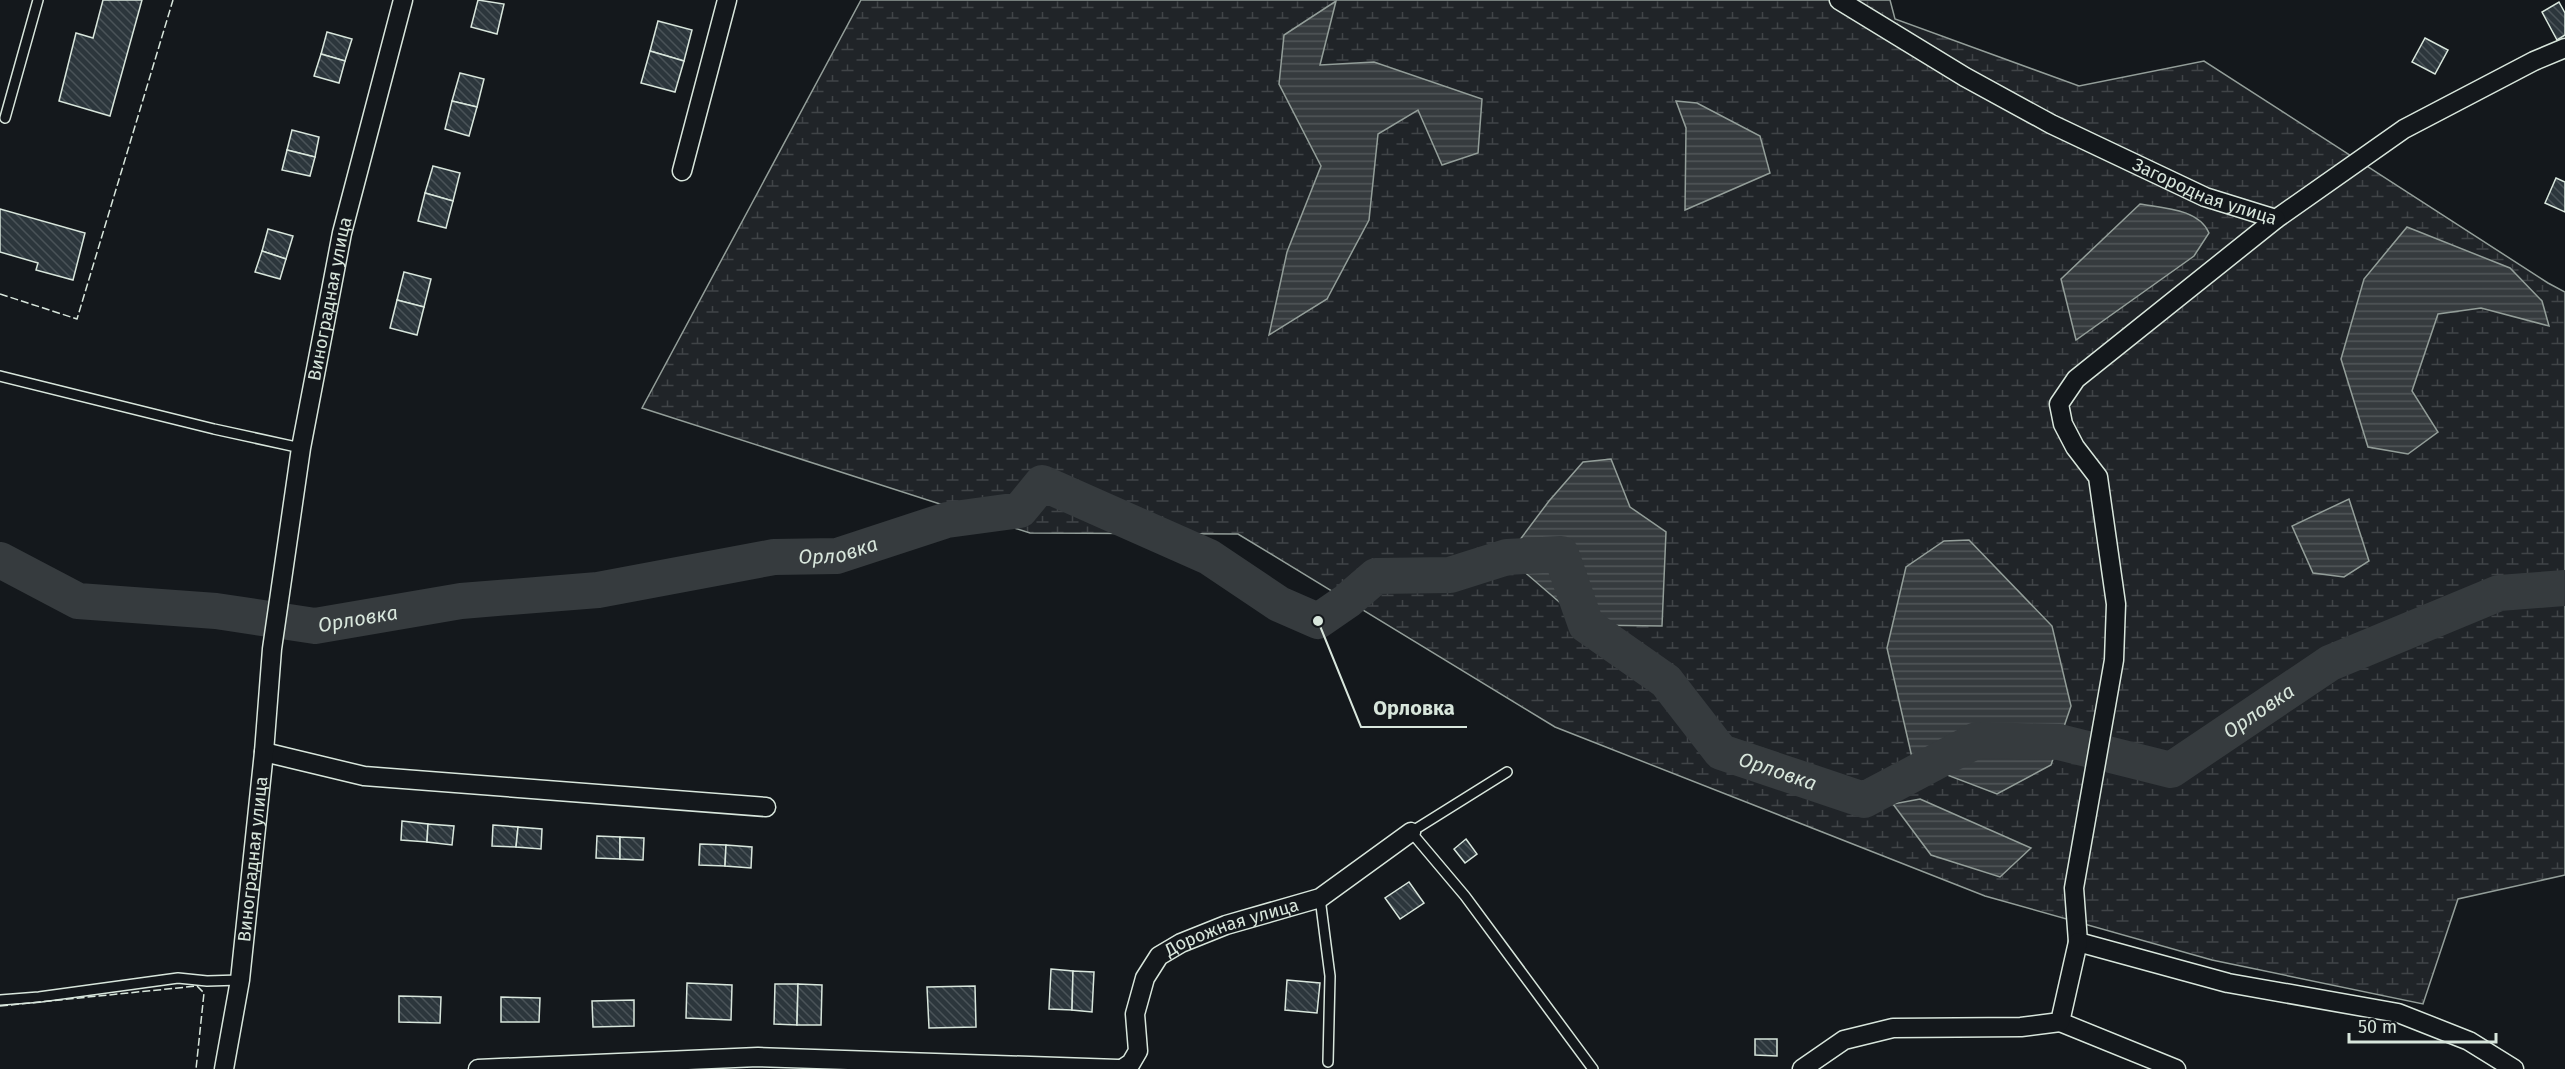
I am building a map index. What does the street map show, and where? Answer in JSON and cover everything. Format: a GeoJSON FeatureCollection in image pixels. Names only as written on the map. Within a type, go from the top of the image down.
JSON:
{"type":"FeatureCollection","features":[{"type":"Feature","properties":{"kind":"street","name":"Виноградная улица"},"geometry":{"type":"LineString","coordinates":[[224,1069],[240,980],[264,752],[272,649],[301,447],[342,232],[403,0]]}},
{"type":"Feature","properties":{"kind":"street"},"geometry":{"type":"LineString","coordinates":[[682,171],[727,0]]}},
{"type":"Feature","properties":{"kind":"street","name":"Загородная улица"},"geometry":{"type":"LineString","coordinates":[[1839,0],[1965,77],[2051,124],[2205,197],[2276,219],[2404,129],[2534,61],[2565,48]]}},
{"type":"Feature","properties":{"kind":"street"},"geometry":{"type":"LineString","coordinates":[[2060,1022],[2078,942],[2074,888],[2114,660],[2116,604],[2098,477],[2075,447],[2063,424],[2059,404],[2076,379],[2276,219]]}},
{"type":"Feature","properties":{"kind":"street"},"geometry":{"type":"LineString","coordinates":[[264,752],[364,776],[766,807]]}},
{"type":"Feature","properties":{"kind":"street","name":"Дорожная улица"},"geometry":{"type":"LineString","coordinates":[[1120,1069],[1131,1064],[1138,1051],[1135,1014],[1145,978],[1158,956],[1180,943],[1226,925],[1320,898],[1411,832]]}},
{"type":"Feature","properties":{"kind":"street"},"geometry":{"type":"LineString","coordinates":[[2078,942],[2228,983],[2398,1013],[2469,1041],[2514,1069]]}},
{"type":"Feature","properties":{"kind":"street"},"geometry":{"type":"LineString","coordinates":[[1802,1069],[1844,1040],[1893,1028],[2020,1027],[2060,1022],[2176,1069]]}},
{"type":"Feature","properties":{"kind":"street"},"geometry":{"type":"LineString","coordinates":[[478,1069],[758,1057],[1120,1069]]}},
{"type":"Feature","properties":{"kind":"lane"},"geometry":{"type":"LineString","coordinates":[[5,118],[38,0]]}},
{"type":"Feature","properties":{"kind":"lane"},"geometry":{"type":"LineString","coordinates":[[0,376],[214,429],[301,447]]}},
{"type":"Feature","properties":{"kind":"lane"},"geometry":{"type":"LineString","coordinates":[[1507,772],[1411,832],[1454,881],[1593,1069]]}},
{"type":"Feature","properties":{"kind":"lane"},"geometry":{"type":"LineString","coordinates":[[1320,898],[1330,976],[1328,1062]]}},
{"type":"Feature","properties":{"kind":"lane"},"geometry":{"type":"LineString","coordinates":[[0,1000],[39,997],[178,978],[207,981],[240,980]]}},
{"type":"Feature","properties":{"kind":"green space"},"geometry":{"type":"Polygon","coordinates":[[[861,0],[1890,0],[1895,19],[2079,86],[2204,61],[2565,292],[2565,875],[2458,899],[2423,1004],[2212,960],[1985,896],[1555,727],[1238,534],[1030,533],[642,408],[861,0]]]}},
{"type":"Feature","properties":{"kind":"shaded area"},"geometry":{"type":"Polygon","coordinates":[[[1336,1],[1320,65],[1374,62],[1482,99],[1478,153],[1442,165],[1418,110],[1378,134],[1369,220],[1327,299],[1269,335],[1287,252],[1321,166],[1279,84],[1284,35],[1336,1]]]}},
{"type":"Feature","properties":{"kind":"shaded area"},"geometry":{"type":"Polygon","coordinates":[[[1676,101],[1697,103],[1760,136],[1770,173],[1685,210],[1686,128],[1676,101]]]}},
{"type":"Feature","properties":{"kind":"shaded area"},"geometry":{"type":"Polygon","coordinates":[[[2140,204],[2189,214],[2204,225],[2209,233],[2194,256],[2076,340],[2061,279],[2140,204]]]}},
{"type":"Feature","properties":{"kind":"shaded area"},"geometry":{"type":"Polygon","coordinates":[[[2407,227],[2510,268],[2542,301],[2549,326],[2481,308],[2438,314],[2412,391],[2438,432],[2408,454],[2368,447],[2341,359],[2364,279],[2407,227]]]}},
{"type":"Feature","properties":{"kind":"shaded area"},"geometry":{"type":"Polygon","coordinates":[[[1611,459],[1630,507],[1666,532],[1662,626],[1586,625],[1507,557],[1549,501],[1583,462],[1611,459]]]}},
{"type":"Feature","properties":{"kind":"shaded area"},"geometry":{"type":"Polygon","coordinates":[[[2349,499],[2369,561],[2344,577],[2313,573],[2292,526],[2349,499]]]}},
{"type":"Feature","properties":{"kind":"shaded area"},"geometry":{"type":"Polygon","coordinates":[[[1969,540],[2052,626],[2071,706],[2051,765],[1997,794],[1913,762],[1887,648],[1906,567],[1944,541],[1969,540]]]}},
{"type":"Feature","properties":{"kind":"shaded area"},"geometry":{"type":"Polygon","coordinates":[[[1920,799],[2031,848],[2000,877],[1931,855],[1893,804],[1920,799]]]}},
{"type":"Feature","properties":{"kind":"building"},"geometry":{"type":"Polygon","coordinates":[[[103,0],[142,0],[110,116],[59,101],[76,33],[93,38],[103,0]]]}},
{"type":"Feature","properties":{"kind":"building"},"geometry":{"type":"Polygon","coordinates":[[[478,0],[504,4],[497,34],[471,27],[478,0]]]}},
{"type":"Feature","properties":{"kind":"building"},"geometry":{"type":"Polygon","coordinates":[[[2559,2],[2565,13],[2565,35],[2557,40],[2542,12],[2559,2]]]}},
{"type":"Feature","properties":{"kind":"building"},"geometry":{"type":"Polygon","coordinates":[[[658,21],[692,30],[684,61],[650,51],[658,21]]]}},
{"type":"Feature","properties":{"kind":"building"},"geometry":{"type":"Polygon","coordinates":[[[327,32],[352,39],[345,61],[321,54],[327,32]]]}},
{"type":"Feature","properties":{"kind":"building"},"geometry":{"type":"Polygon","coordinates":[[[2425,38],[2448,50],[2435,74],[2412,62],[2425,38]]]}},
{"type":"Feature","properties":{"kind":"building"},"geometry":{"type":"Polygon","coordinates":[[[650,51],[684,61],[675,92],[641,83],[650,51]]]}},
{"type":"Feature","properties":{"kind":"building"},"geometry":{"type":"Polygon","coordinates":[[[321,54],[345,61],[339,83],[314,76],[321,54]]]}},
{"type":"Feature","properties":{"kind":"building"},"geometry":{"type":"Polygon","coordinates":[[[460,73],[484,79],[477,107],[452,101],[460,73]]]}},
{"type":"Feature","properties":{"kind":"building"},"geometry":{"type":"Polygon","coordinates":[[[452,101],[477,107],[469,136],[445,129],[452,101]]]}},
{"type":"Feature","properties":{"kind":"building"},"geometry":{"type":"Polygon","coordinates":[[[292,130],[319,137],[315,157],[287,150],[292,130]]]}},
{"type":"Feature","properties":{"kind":"building"},"geometry":{"type":"Polygon","coordinates":[[[287,150],[315,157],[310,176],[282,170],[287,150]]]}},
{"type":"Feature","properties":{"kind":"building"},"geometry":{"type":"Polygon","coordinates":[[[433,166],[460,173],[453,201],[425,193],[433,166]]]}},
{"type":"Feature","properties":{"kind":"building"},"geometry":{"type":"Polygon","coordinates":[[[2556,178],[2565,182],[2565,212],[2545,203],[2556,178]]]}},
{"type":"Feature","properties":{"kind":"building"},"geometry":{"type":"Polygon","coordinates":[[[425,193],[453,201],[446,228],[418,221],[425,193]]]}},
{"type":"Feature","properties":{"kind":"building"},"geometry":{"type":"Polygon","coordinates":[[[0,209],[85,233],[73,280],[36,270],[38,263],[0,252],[0,209]]]}},
{"type":"Feature","properties":{"kind":"building"},"geometry":{"type":"Polygon","coordinates":[[[268,229],[293,236],[286,259],[262,251],[268,229]]]}},
{"type":"Feature","properties":{"kind":"building"},"geometry":{"type":"Polygon","coordinates":[[[262,251],[286,259],[280,279],[255,272],[262,251]]]}},
{"type":"Feature","properties":{"kind":"building"},"geometry":{"type":"Polygon","coordinates":[[[404,272],[431,279],[424,307],[397,300],[404,272]]]}},
{"type":"Feature","properties":{"kind":"building"},"geometry":{"type":"Polygon","coordinates":[[[397,300],[424,307],[417,335],[390,328],[397,300]]]}},
{"type":"Feature","properties":{"kind":"building"},"geometry":{"type":"Polygon","coordinates":[[[402,821],[428,824],[427,842],[401,840],[402,821]]]}},
{"type":"Feature","properties":{"kind":"building"},"geometry":{"type":"Polygon","coordinates":[[[428,824],[454,826],[452,845],[427,842],[428,824]]]}},
{"type":"Feature","properties":{"kind":"building"},"geometry":{"type":"Polygon","coordinates":[[[493,825],[518,827],[516,847],[492,846],[493,825]]]}},
{"type":"Feature","properties":{"kind":"building"},"geometry":{"type":"Polygon","coordinates":[[[518,827],[542,829],[541,849],[516,847],[518,827]]]}},
{"type":"Feature","properties":{"kind":"building"},"geometry":{"type":"Polygon","coordinates":[[[597,836],[620,837],[620,859],[596,858],[597,836]]]}},
{"type":"Feature","properties":{"kind":"building"},"geometry":{"type":"Polygon","coordinates":[[[620,837],[644,838],[643,860],[620,859],[620,837]]]}},
{"type":"Feature","properties":{"kind":"building"},"geometry":{"type":"Polygon","coordinates":[[[1466,839],[1477,854],[1465,863],[1454,849],[1466,839]]]}},
{"type":"Feature","properties":{"kind":"building"},"geometry":{"type":"Polygon","coordinates":[[[700,844],[726,845],[725,866],[699,865],[700,844]]]}},
{"type":"Feature","properties":{"kind":"building"},"geometry":{"type":"Polygon","coordinates":[[[726,845],[752,847],[751,868],[725,866],[726,845]]]}},
{"type":"Feature","properties":{"kind":"building"},"geometry":{"type":"Polygon","coordinates":[[[1409,882],[1424,903],[1400,919],[1385,898],[1409,882]]]}},
{"type":"Feature","properties":{"kind":"building"},"geometry":{"type":"Polygon","coordinates":[[[1051,969],[1073,971],[1072,1010],[1049,1009],[1051,969]]]}},
{"type":"Feature","properties":{"kind":"building"},"geometry":{"type":"Polygon","coordinates":[[[1073,971],[1094,972],[1092,1012],[1072,1010],[1073,971]]]}},
{"type":"Feature","properties":{"kind":"building"},"geometry":{"type":"Polygon","coordinates":[[[1287,980],[1320,983],[1317,1013],[1285,1010],[1287,980]]]}},
{"type":"Feature","properties":{"kind":"building"},"geometry":{"type":"Polygon","coordinates":[[[687,983],[732,985],[731,1020],[686,1018],[687,983]]]}},
{"type":"Feature","properties":{"kind":"building"},"geometry":{"type":"Polygon","coordinates":[[[775,984],[798,984],[797,1025],[774,1024],[775,984]]]}},
{"type":"Feature","properties":{"kind":"building"},"geometry":{"type":"Polygon","coordinates":[[[798,984],[822,985],[821,1025],[797,1025],[798,984]]]}},
{"type":"Feature","properties":{"kind":"building"},"geometry":{"type":"Polygon","coordinates":[[[975,986],[976,1027],[929,1028],[927,987],[975,986]]]}},
{"type":"Feature","properties":{"kind":"building"},"geometry":{"type":"Polygon","coordinates":[[[399,996],[441,997],[440,1023],[399,1022],[399,996]]]}},
{"type":"Feature","properties":{"kind":"building"},"geometry":{"type":"Polygon","coordinates":[[[501,997],[540,998],[539,1022],[501,1022],[501,997]]]}},
{"type":"Feature","properties":{"kind":"building"},"geometry":{"type":"Polygon","coordinates":[[[634,1000],[634,1026],[593,1027],[592,1001],[634,1000]]]}},
{"type":"Feature","properties":{"kind":"building"},"geometry":{"type":"Polygon","coordinates":[[[1755,1039],[1777,1039],[1777,1056],[1755,1055],[1755,1039]]]}},
{"type":"Feature","properties":{"kind":"waterway","name":"Орловка"},"geometry":{"type":"LineString","coordinates":[[0,560],[78,601],[216,611],[315,626],[461,601],[598,590],[774,557],[837,556],[947,520],[1020,510],[1042,483],[1209,557],[1279,604],[1318,621],[1347,601],[1376,576],[1450,575],[1507,557],[1561,554],[1586,625],[1666,681],[1721,752],[1864,800],[1977,740],[2059,742],[2171,770],[2330,663],[2499,593],[2565,588]]}},
{"type":"Feature","properties":{"kind":"fence"},"geometry":{"type":"LineString","coordinates":[[0,294],[77,319],[173,0]]}},
{"type":"Feature","properties":{"kind":"fence"},"geometry":{"type":"LineString","coordinates":[[0,1006],[197,986],[204,993],[196,1069]]}},
{"type":"Feature","properties":{"kind":"place","name":"Орловка"},"geometry":{"type":"Point","coordinates":[1318,621]}}]}
